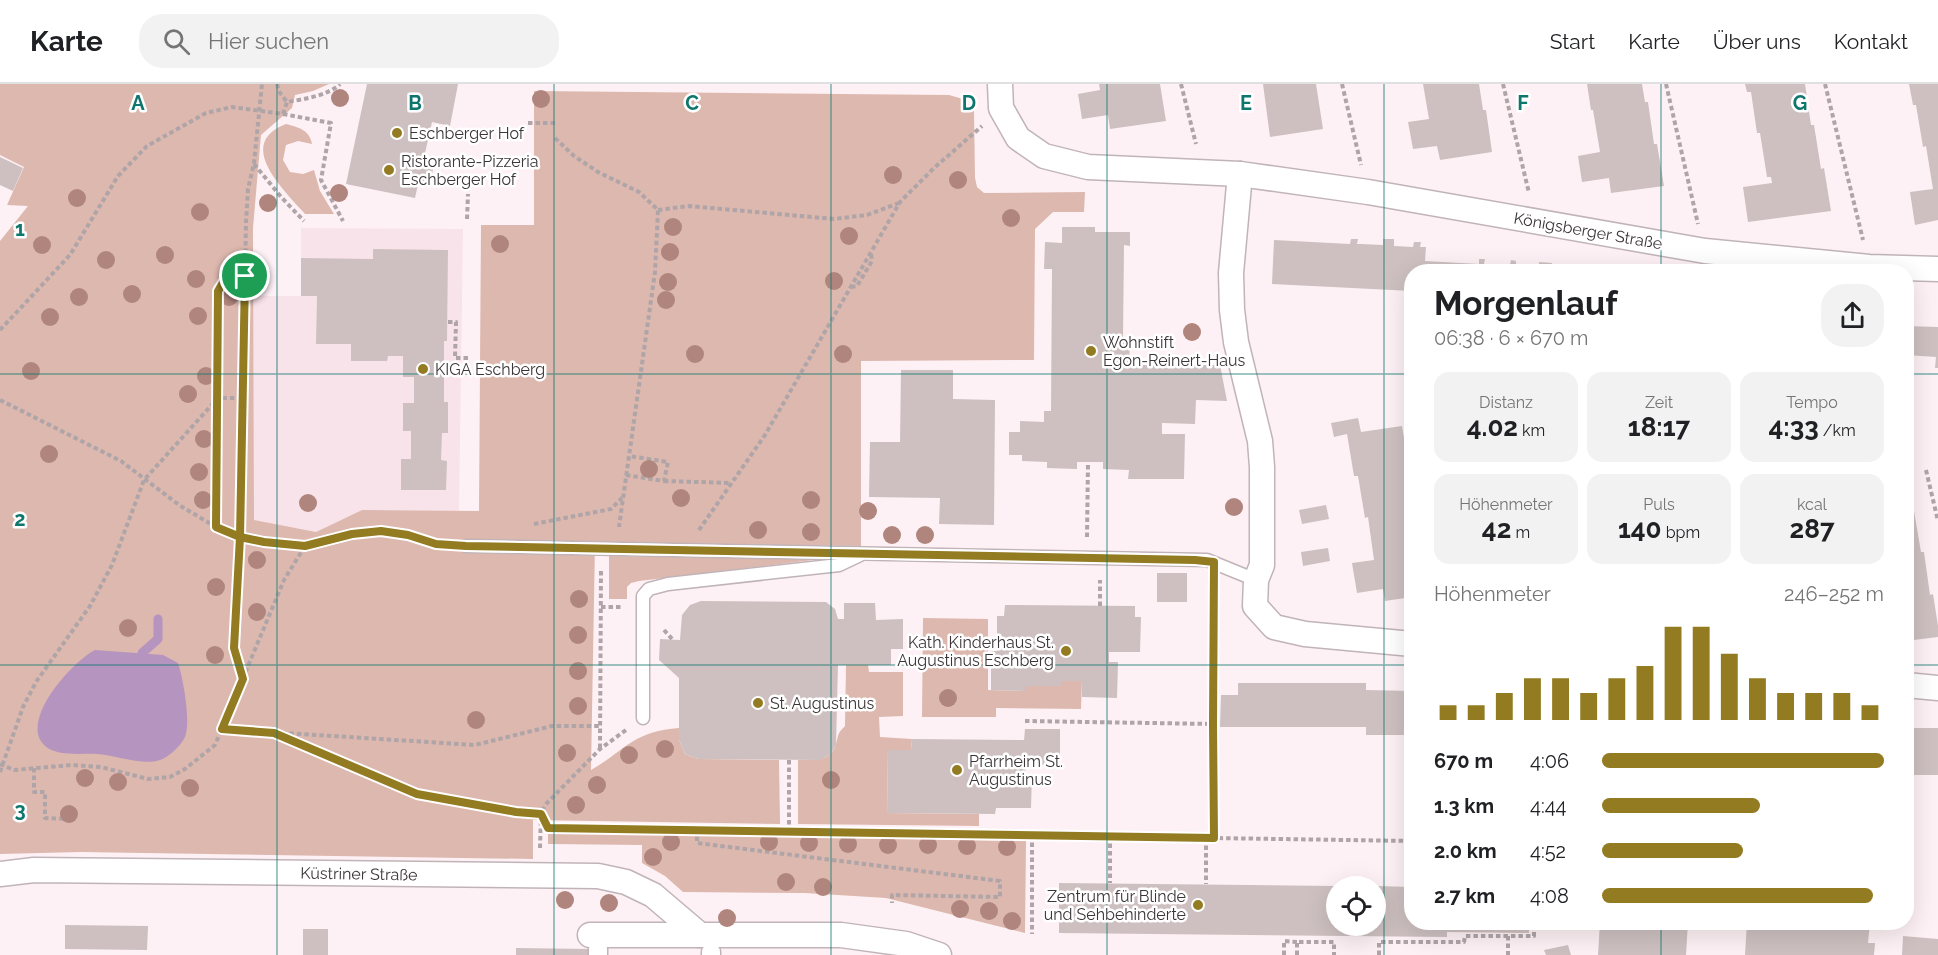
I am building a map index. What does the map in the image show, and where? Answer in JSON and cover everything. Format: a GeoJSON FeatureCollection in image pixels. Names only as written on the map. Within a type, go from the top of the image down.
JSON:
{"type":"FeatureCollection","features":[{"type":"Feature","properties":{"kind":"street","name":"Königsberger Straße"},"geometry":{"type":"LineString","coordinates":[[1000,84],[1001,108],[1018,138],[1044,156],[1088,167],[1240,174],[1368,192],[1705,251],[1838,264]]}},
{"type":"Feature","properties":{"kind":"street"},"geometry":{"type":"LineString","coordinates":[[1240,174],[1231,273],[1232,310],[1236,342],[1260,441],[1263,467],[1263,555],[1256,580],[1255,606],[1274,627],[1294,632],[1404,643]]}},
{"type":"Feature","properties":{"kind":"street","name":"Königsberger Straße"},"geometry":{"type":"LineString","coordinates":[[1914,268],[1938,269]]}},
{"type":"Feature","properties":{"kind":"street"},"geometry":{"type":"LineString","coordinates":[[1914,686],[1938,688]]}},
{"type":"Feature","properties":{"kind":"street","name":"Küstriner Straße"},"geometry":{"type":"LineString","coordinates":[[0,874],[34,870],[598,876],[626,882],[652,896],[707,947]]}},
{"type":"Feature","properties":{"kind":"street"},"geometry":{"type":"LineString","coordinates":[[595,946],[707,947],[841,935],[906,944],[939,955]]}},
{"type":"Feature","properties":{"kind":"lane"},"geometry":{"type":"LineString","coordinates":[[466,546],[1214,562],[1256,580]]}},
{"type":"Feature","properties":{"kind":"lane"},"geometry":{"type":"LineString","coordinates":[[643,718],[643,596],[649,589],[668,584],[839,564],[864,553]]}},
{"type":"Feature","properties":{"kind":"path"},"geometry":{"type":"LineString","coordinates":[[243,679],[234,648],[240,537],[246,222],[261,84]]}},
{"type":"Feature","properties":{"kind":"path"},"geometry":{"type":"LineString","coordinates":[[277,84],[287,102]]}},
{"type":"Feature","properties":{"kind":"path"},"geometry":{"type":"LineString","coordinates":[[287,102],[314,96],[340,84]]}},
{"type":"Feature","properties":{"kind":"path"},"geometry":{"type":"LineString","coordinates":[[1182,84],[1202,171]]}},
{"type":"Feature","properties":{"kind":"path"},"geometry":{"type":"LineString","coordinates":[[1342,84],[1368,192]]}},
{"type":"Feature","properties":{"kind":"path"},"geometry":{"type":"LineString","coordinates":[[1503,84],[1536,222]]}},
{"type":"Feature","properties":{"kind":"path"},"geometry":{"type":"LineString","coordinates":[[1666,84],[1705,251]]}},
{"type":"Feature","properties":{"kind":"path"},"geometry":{"type":"LineString","coordinates":[[1826,84],[1868,264]]}},
{"type":"Feature","properties":{"kind":"path"},"geometry":{"type":"LineString","coordinates":[[283,114],[287,102]]}},
{"type":"Feature","properties":{"kind":"path"},"geometry":{"type":"LineString","coordinates":[[0,330],[70,255],[118,176],[147,146],[206,113],[232,107],[258,109],[331,123],[321,180],[343,220]]}},
{"type":"Feature","properties":{"kind":"path"},"geometry":{"type":"LineString","coordinates":[[699,530],[765,435],[900,202],[1001,108]]}},
{"type":"Feature","properties":{"kind":"path"},"geometry":{"type":"LineString","coordinates":[[528,123],[556,123]]}},
{"type":"Feature","properties":{"kind":"path"},"geometry":{"type":"LineString","coordinates":[[555,138],[574,156],[598,172],[639,192],[658,210],[655,272],[621,518]]}},
{"type":"Feature","properties":{"kind":"path"},"geometry":{"type":"LineString","coordinates":[[254,163],[304,221]]}},
{"type":"Feature","properties":{"kind":"path"},"geometry":{"type":"LineString","coordinates":[[467,219],[468,194]]}},
{"type":"Feature","properties":{"kind":"path"},"geometry":{"type":"LineString","coordinates":[[658,210],[689,206],[834,219],[867,215],[900,202]]}},
{"type":"Feature","properties":{"kind":"path"},"geometry":{"type":"LineString","coordinates":[[216,527],[218,291],[227,276],[245,276]]}},
{"type":"Feature","properties":{"kind":"path"},"geometry":{"type":"LineString","coordinates":[[448,322],[456,322],[455,358],[470,358]]}},
{"type":"Feature","properties":{"kind":"path"},"geometry":{"type":"LineString","coordinates":[[0,772],[24,707],[36,682],[90,606],[112,564],[144,480],[218,398],[241,398]]}},
{"type":"Feature","properties":{"kind":"path"},"geometry":{"type":"LineString","coordinates":[[0,400],[121,461],[179,505],[216,527],[240,537],[305,546],[352,534],[381,531],[408,535],[436,544],[466,546]]}},
{"type":"Feature","properties":{"kind":"path"},"geometry":{"type":"LineString","coordinates":[[629,456],[668,462],[664,481]]}},
{"type":"Feature","properties":{"kind":"path"},"geometry":{"type":"LineString","coordinates":[[1086,558],[1088,462]]}},
{"type":"Feature","properties":{"kind":"path"},"geometry":{"type":"LineString","coordinates":[[1926,470],[1938,521]]}},
{"type":"Feature","properties":{"kind":"path"},"geometry":{"type":"LineString","coordinates":[[626,476],[664,481],[732,483]]}},
{"type":"Feature","properties":{"kind":"path"},"geometry":{"type":"LineString","coordinates":[[496,546],[524,526],[611,509],[623,497]]}},
{"type":"Feature","properties":{"kind":"path"},"geometry":{"type":"LineString","coordinates":[[2,765],[14,770],[82,765],[101,767],[148,779],[170,777],[185,769],[214,745],[284,580],[305,546]]}},
{"type":"Feature","properties":{"kind":"path"},"geometry":{"type":"LineString","coordinates":[[600,749],[602,548]]}},
{"type":"Feature","properties":{"kind":"path"},"geometry":{"type":"LineString","coordinates":[[1214,562],[1214,838]]}},
{"type":"Feature","properties":{"kind":"path"},"geometry":{"type":"LineString","coordinates":[[541,833],[541,814],[545,805],[600,749],[643,718]]}},
{"type":"Feature","properties":{"kind":"path"},"geometry":{"type":"LineString","coordinates":[[1025,722],[1213,724]]}},
{"type":"Feature","properties":{"kind":"path"},"geometry":{"type":"LineString","coordinates":[[222,729],[475,745],[552,726],[600,726]]}},
{"type":"Feature","properties":{"kind":"path"},"geometry":{"type":"LineString","coordinates":[[274,733],[417,794],[516,812],[541,814]]}},
{"type":"Feature","properties":{"kind":"path"},"geometry":{"type":"LineString","coordinates":[[789,760],[789,830]]}},
{"type":"Feature","properties":{"kind":"path"},"geometry":{"type":"LineString","coordinates":[[34,768],[34,792],[45,792],[45,819],[69,819],[69,824]]}},
{"type":"Feature","properties":{"kind":"path"},"geometry":{"type":"LineString","coordinates":[[541,814],[548,828],[1404,841]]}},
{"type":"Feature","properties":{"kind":"path"},"geometry":{"type":"LineString","coordinates":[[697,829],[697,843],[1000,881],[1000,897],[892,895],[892,903]]}},
{"type":"Feature","properties":{"kind":"path"},"geometry":{"type":"LineString","coordinates":[[1032,835],[1032,934]]}},
{"type":"Feature","properties":{"kind":"path"},"geometry":{"type":"LineString","coordinates":[[1110,836],[1110,883]]}},
{"type":"Feature","properties":{"kind":"path"},"geometry":{"type":"LineString","coordinates":[[1206,838],[1206,884]]}},
{"type":"Feature","properties":{"kind":"path"},"geometry":{"type":"LineString","coordinates":[[1379,955],[1379,942],[1464,942],[1465,936],[1534,936],[1534,930]]}},
{"type":"Feature","properties":{"kind":"path"},"geometry":{"type":"LineString","coordinates":[[1508,936],[1508,955]]}},
{"type":"Feature","properties":{"kind":"path"},"geometry":{"type":"LineString","coordinates":[[1284,955],[1284,941],[1334,942],[1334,955]]}},
{"type":"Feature","properties":{"kind":"path"},"geometry":{"type":"LineString","coordinates":[[1297,942],[1297,955]]}},
{"type":"Feature","properties":{"kind":"shaded area"},"geometry":{"type":"Polygon","coordinates":[[[0,84],[329,84],[295,95],[292,108],[261,135],[253,228],[254,520],[316,532],[362,510],[479,511],[481,225],[534,225],[534,91],[949,95],[963,99],[974,111],[977,187],[984,193],[1085,192],[1084,212],[1053,212],[1035,229],[1034,360],[861,361],[861,546],[595,543],[591,770],[650,733],[679,728],[679,740],[685,754],[698,759],[779,760],[780,824],[533,820],[533,859],[81,852],[0,854],[0,241],[28,206],[7,205],[24,167],[0,155],[0,84]]]}},
{"type":"Feature","properties":{"kind":"shaded area"},"geometry":{"type":"Polygon","coordinates":[[[286,124],[306,132],[312,144],[298,141],[286,145],[283,160],[290,172],[303,174],[314,170],[320,191],[334,214],[305,214],[268,168],[264,155],[264,143],[271,133],[286,124]]]}},
{"type":"Feature","properties":{"kind":"shaded area"},"geometry":{"type":"Polygon","coordinates":[[[301,228],[463,229],[459,511],[362,510],[316,532],[254,521],[253,296],[301,296],[301,228]]]}},
{"type":"Feature","properties":{"kind":"shaded area"},"geometry":{"type":"Polygon","coordinates":[[[609,556],[821,559],[639,581],[627,587],[627,599],[609,599],[609,556]]]}},
{"type":"Feature","properties":{"kind":"shaded area"},"geometry":{"type":"Polygon","coordinates":[[[923,618],[988,619],[988,690],[1025,691],[1025,686],[1061,686],[1061,681],[1082,681],[1081,709],[996,708],[996,717],[922,717],[923,618]]]}},
{"type":"Feature","properties":{"kind":"shaded area"},"geometry":{"type":"Polygon","coordinates":[[[95,650],[163,655],[178,663],[186,701],[186,732],[180,745],[167,757],[146,762],[97,754],[62,753],[44,745],[38,734],[38,721],[43,707],[63,678],[85,656],[95,650]]]}},
{"type":"Feature","properties":{"kind":"shaded area"},"geometry":{"type":"Polygon","coordinates":[[[846,665],[868,665],[869,672],[903,672],[903,716],[879,717],[880,737],[912,739],[911,750],[888,750],[887,813],[979,814],[979,826],[798,824],[798,760],[821,759],[834,750],[839,733],[845,726],[846,665]]]}},
{"type":"Feature","properties":{"kind":"shaded area"},"geometry":{"type":"Polygon","coordinates":[[[548,833],[1026,841],[1025,933],[886,898],[805,893],[683,892],[665,876],[642,863],[642,845],[548,844],[548,833]]]}},
{"type":"Feature","properties":{"kind":"building"},"geometry":{"type":"Polygon","coordinates":[[[367,84],[458,84],[450,126],[432,122],[423,162],[434,165],[430,183],[419,180],[415,198],[346,184],[367,84]]]}},
{"type":"Feature","properties":{"kind":"building"},"geometry":{"type":"Polygon","coordinates":[[[1099,84],[1160,84],[1166,121],[1110,129],[1108,115],[1082,119],[1078,94],[1100,90],[1099,84]]]}},
{"type":"Feature","properties":{"kind":"building"},"geometry":{"type":"Polygon","coordinates":[[[1263,84],[1316,84],[1323,129],[1270,137],[1263,84]]]}},
{"type":"Feature","properties":{"kind":"building"},"geometry":{"type":"Polygon","coordinates":[[[1423,84],[1479,84],[1483,110],[1486,110],[1492,152],[1440,160],[1437,146],[1413,149],[1408,122],[1429,119],[1423,84]]]}},
{"type":"Feature","properties":{"kind":"building"},"geometry":{"type":"Polygon","coordinates":[[[1587,84],[1642,84],[1645,102],[1648,102],[1654,144],[1657,144],[1664,186],[1611,193],[1609,178],[1582,182],[1578,156],[1600,152],[1587,84]]]}},
{"type":"Feature","properties":{"kind":"building"},"geometry":{"type":"Polygon","coordinates":[[[1745,84],[1805,84],[1811,125],[1814,125],[1821,169],[1824,168],[1831,211],[1748,222],[1743,187],[1772,183],[1771,177],[1767,177],[1751,92],[1747,92],[1745,84]]]}},
{"type":"Feature","properties":{"kind":"building"},"geometry":{"type":"Polygon","coordinates":[[[1909,84],[1938,84],[1938,220],[1915,225],[1910,192],[1933,189],[1926,146],[1923,147],[1916,105],[1913,105],[1909,84]]]}},
{"type":"Feature","properties":{"kind":"building"},"geometry":{"type":"Polygon","coordinates":[[[0,157],[23,168],[13,191],[0,185],[0,157]]]}},
{"type":"Feature","properties":{"kind":"building","name":"Wohnstift Egon-Reinert-Haus"},"geometry":{"type":"Polygon","coordinates":[[[1062,227],[1095,227],[1095,232],[1130,232],[1130,246],[1124,245],[1123,338],[1130,338],[1129,365],[1220,365],[1227,401],[1196,400],[1195,424],[1162,423],[1162,434],[1185,434],[1184,479],[1128,479],[1129,470],[1103,469],[1103,462],[1077,462],[1077,469],[1047,468],[1047,462],[1022,461],[1022,455],[1009,455],[1009,432],[1020,432],[1020,421],[1044,422],[1044,411],[1051,411],[1052,269],[1044,269],[1045,242],[1062,243],[1062,227]]]}},
{"type":"Feature","properties":{"kind":"building"},"geometry":{"type":"Polygon","coordinates":[[[1351,239],[1358,239],[1357,244],[1383,245],[1383,239],[1394,239],[1394,246],[1413,247],[1414,242],[1421,242],[1420,247],[1426,247],[1425,261],[1479,264],[1404,264],[1404,291],[1272,284],[1274,240],[1350,244],[1351,239]]]}},
{"type":"Feature","properties":{"kind":"building","name":"KIGA Eschberg"},"geometry":{"type":"Polygon","coordinates":[[[373,249],[448,250],[444,402],[448,402],[448,433],[442,433],[441,460],[447,461],[446,490],[401,490],[401,459],[411,459],[411,431],[403,431],[403,403],[414,403],[414,377],[403,377],[403,356],[388,356],[387,361],[351,361],[351,344],[316,344],[317,296],[301,296],[301,258],[373,259],[373,249]]]}},
{"type":"Feature","properties":{"kind":"building"},"geometry":{"type":"Polygon","coordinates":[[[1479,259],[1485,259],[1484,264],[1479,264],[1479,259]]]}},
{"type":"Feature","properties":{"kind":"building"},"geometry":{"type":"Polygon","coordinates":[[[1914,326],[1938,327],[1938,368],[1935,368],[1936,357],[1914,356],[1914,326]]]}},
{"type":"Feature","properties":{"kind":"building"},"geometry":{"type":"Polygon","coordinates":[[[901,370],[953,370],[953,399],[995,400],[994,525],[939,524],[940,498],[869,497],[870,442],[900,442],[901,370]]]}},
{"type":"Feature","properties":{"kind":"building"},"geometry":{"type":"Polygon","coordinates":[[[1358,418],[1361,432],[1402,426],[1404,438],[1404,598],[1385,601],[1383,589],[1357,593],[1352,563],[1374,560],[1368,517],[1365,518],[1358,476],[1354,476],[1347,434],[1334,437],[1331,423],[1358,418]]]}},
{"type":"Feature","properties":{"kind":"building"},"geometry":{"type":"Polygon","coordinates":[[[1326,505],[1329,519],[1302,524],[1299,510],[1326,505]]]}},
{"type":"Feature","properties":{"kind":"building"},"geometry":{"type":"Polygon","coordinates":[[[1914,511],[1921,552],[1924,552],[1930,595],[1933,594],[1938,637],[1914,640],[1914,511]]]}},
{"type":"Feature","properties":{"kind":"building"},"geometry":{"type":"Polygon","coordinates":[[[1328,548],[1330,561],[1303,566],[1301,552],[1328,548]]]}},
{"type":"Feature","properties":{"kind":"building"},"geometry":{"type":"Polygon","coordinates":[[[1157,573],[1187,573],[1187,602],[1157,602],[1157,573]]]}},
{"type":"Feature","properties":{"kind":"building","name":"St. Augustinus"},"geometry":{"type":"Polygon","coordinates":[[[701,601],[826,602],[835,609],[838,619],[844,619],[844,603],[875,603],[876,620],[903,619],[903,649],[891,649],[891,665],[838,665],[836,745],[831,754],[820,760],[698,759],[685,754],[679,740],[679,678],[659,660],[660,639],[680,640],[682,615],[690,605],[701,601]]]}},
{"type":"Feature","properties":{"kind":"building","name":"Kath. Kinderhaus St. Augustinus Eschberg"},"geometry":{"type":"Polygon","coordinates":[[[1005,605],[1135,606],[1135,617],[1141,617],[1140,652],[1109,652],[1109,662],[1118,662],[1117,698],[1082,697],[1082,681],[1061,681],[1061,686],[1025,686],[1025,691],[991,690],[991,651],[997,651],[997,616],[1004,616],[1005,605]]]}},
{"type":"Feature","properties":{"kind":"building"},"geometry":{"type":"Polygon","coordinates":[[[1238,683],[1366,683],[1366,690],[1404,691],[1404,735],[1366,735],[1366,727],[1220,727],[1221,695],[1238,695],[1238,683]]]}},
{"type":"Feature","properties":{"kind":"building"},"geometry":{"type":"Polygon","coordinates":[[[1914,728],[1938,728],[1938,775],[1914,775],[1914,728]]]}},
{"type":"Feature","properties":{"kind":"building","name":"Pfarrheim St. Augustinus"},"geometry":{"type":"Polygon","coordinates":[[[1025,729],[1060,729],[1060,765],[1026,765],[1025,774],[1032,775],[1031,808],[996,808],[995,814],[887,813],[888,750],[911,750],[912,739],[1024,740],[1025,729]]]}},
{"type":"Feature","properties":{"kind":"building","name":"Zentrum für Blinde und Sehbehinderte"},"geometry":{"type":"Polygon","coordinates":[[[1059,883],[1326,886],[1326,936],[1059,933],[1059,883]]]}},
{"type":"Feature","properties":{"kind":"building","name":"Zentrum für Blinde und Sehbehinderte"},"geometry":{"type":"Polygon","coordinates":[[[1386,886],[1404,887],[1404,930],[1529,930],[1529,933],[1447,932],[1447,937],[1350,936],[1386,936],[1386,886]]]}},
{"type":"Feature","properties":{"kind":"building"},"geometry":{"type":"Polygon","coordinates":[[[65,925],[148,926],[147,950],[65,949],[65,925]]]}},
{"type":"Feature","properties":{"kind":"building"},"geometry":{"type":"Polygon","coordinates":[[[303,929],[328,929],[328,955],[303,955],[303,929]]]}},
{"type":"Feature","properties":{"kind":"building"},"geometry":{"type":"Polygon","coordinates":[[[1600,930],[1688,930],[1686,955],[1598,955],[1600,930]]]}},
{"type":"Feature","properties":{"kind":"building"},"geometry":{"type":"Polygon","coordinates":[[[1747,930],[1869,930],[1868,943],[1875,943],[1874,955],[1745,955],[1747,930]]]}},
{"type":"Feature","properties":{"kind":"building"},"geometry":{"type":"Polygon","coordinates":[[[1903,936],[1938,939],[1938,955],[1902,955],[1903,936]]]}},
{"type":"Feature","properties":{"kind":"building"},"geometry":{"type":"Polygon","coordinates":[[[1568,945],[1571,955],[1546,955],[1544,950],[1568,945]]]}},
{"type":"Feature","properties":{"kind":"building"},"geometry":{"type":"Polygon","coordinates":[[[516,948],[589,949],[589,955],[516,955],[516,948]]]}},
{"type":"Feature","properties":{"kind":"waterway"},"geometry":{"type":"LineString","coordinates":[[142,653],[158,639],[158,619]]}},
{"type":"Feature","properties":{"kind":"place","name":"Eschberger Hof"},"geometry":{"type":"Point","coordinates":[397,133]}},
{"type":"Feature","properties":{"kind":"place","name":"Ristorante-Pizzeria Eschberger Hof"},"geometry":{"type":"Point","coordinates":[389,170]}},
{"type":"Feature","properties":{"kind":"place","name":"Wohnstift Egon-Reinert-Haus"},"geometry":{"type":"Point","coordinates":[1091,351]}},
{"type":"Feature","properties":{"kind":"place","name":"KIGA Eschberg"},"geometry":{"type":"Point","coordinates":[423,369]}},
{"type":"Feature","properties":{"kind":"place","name":"Kath. Kinderhaus St. Augustinus Eschberg"},"geometry":{"type":"Point","coordinates":[1066,651]}},
{"type":"Feature","properties":{"kind":"place","name":"St. Augustinus"},"geometry":{"type":"Point","coordinates":[758,703]}},
{"type":"Feature","properties":{"kind":"place","name":"Pfarrheim St. Augustinus"},"geometry":{"type":"Point","coordinates":[957,770]}},
{"type":"Feature","properties":{"kind":"place","name":"Zentrum für Blinde und Sehbehinderte"},"geometry":{"type":"Point","coordinates":[1198,905]}},
{"type":"Feature","properties":{"kind":"route"},"geometry":{"type":"LineString","coordinates":[[245,276],[227,276],[218,291],[216,527],[240,537],[305,546],[352,534],[381,531],[408,535],[436,544],[466,546],[1214,562],[1214,838],[548,828],[541,814],[516,812],[417,794],[274,733],[222,729],[243,679],[234,648],[240,537],[245,276]]}}]}
